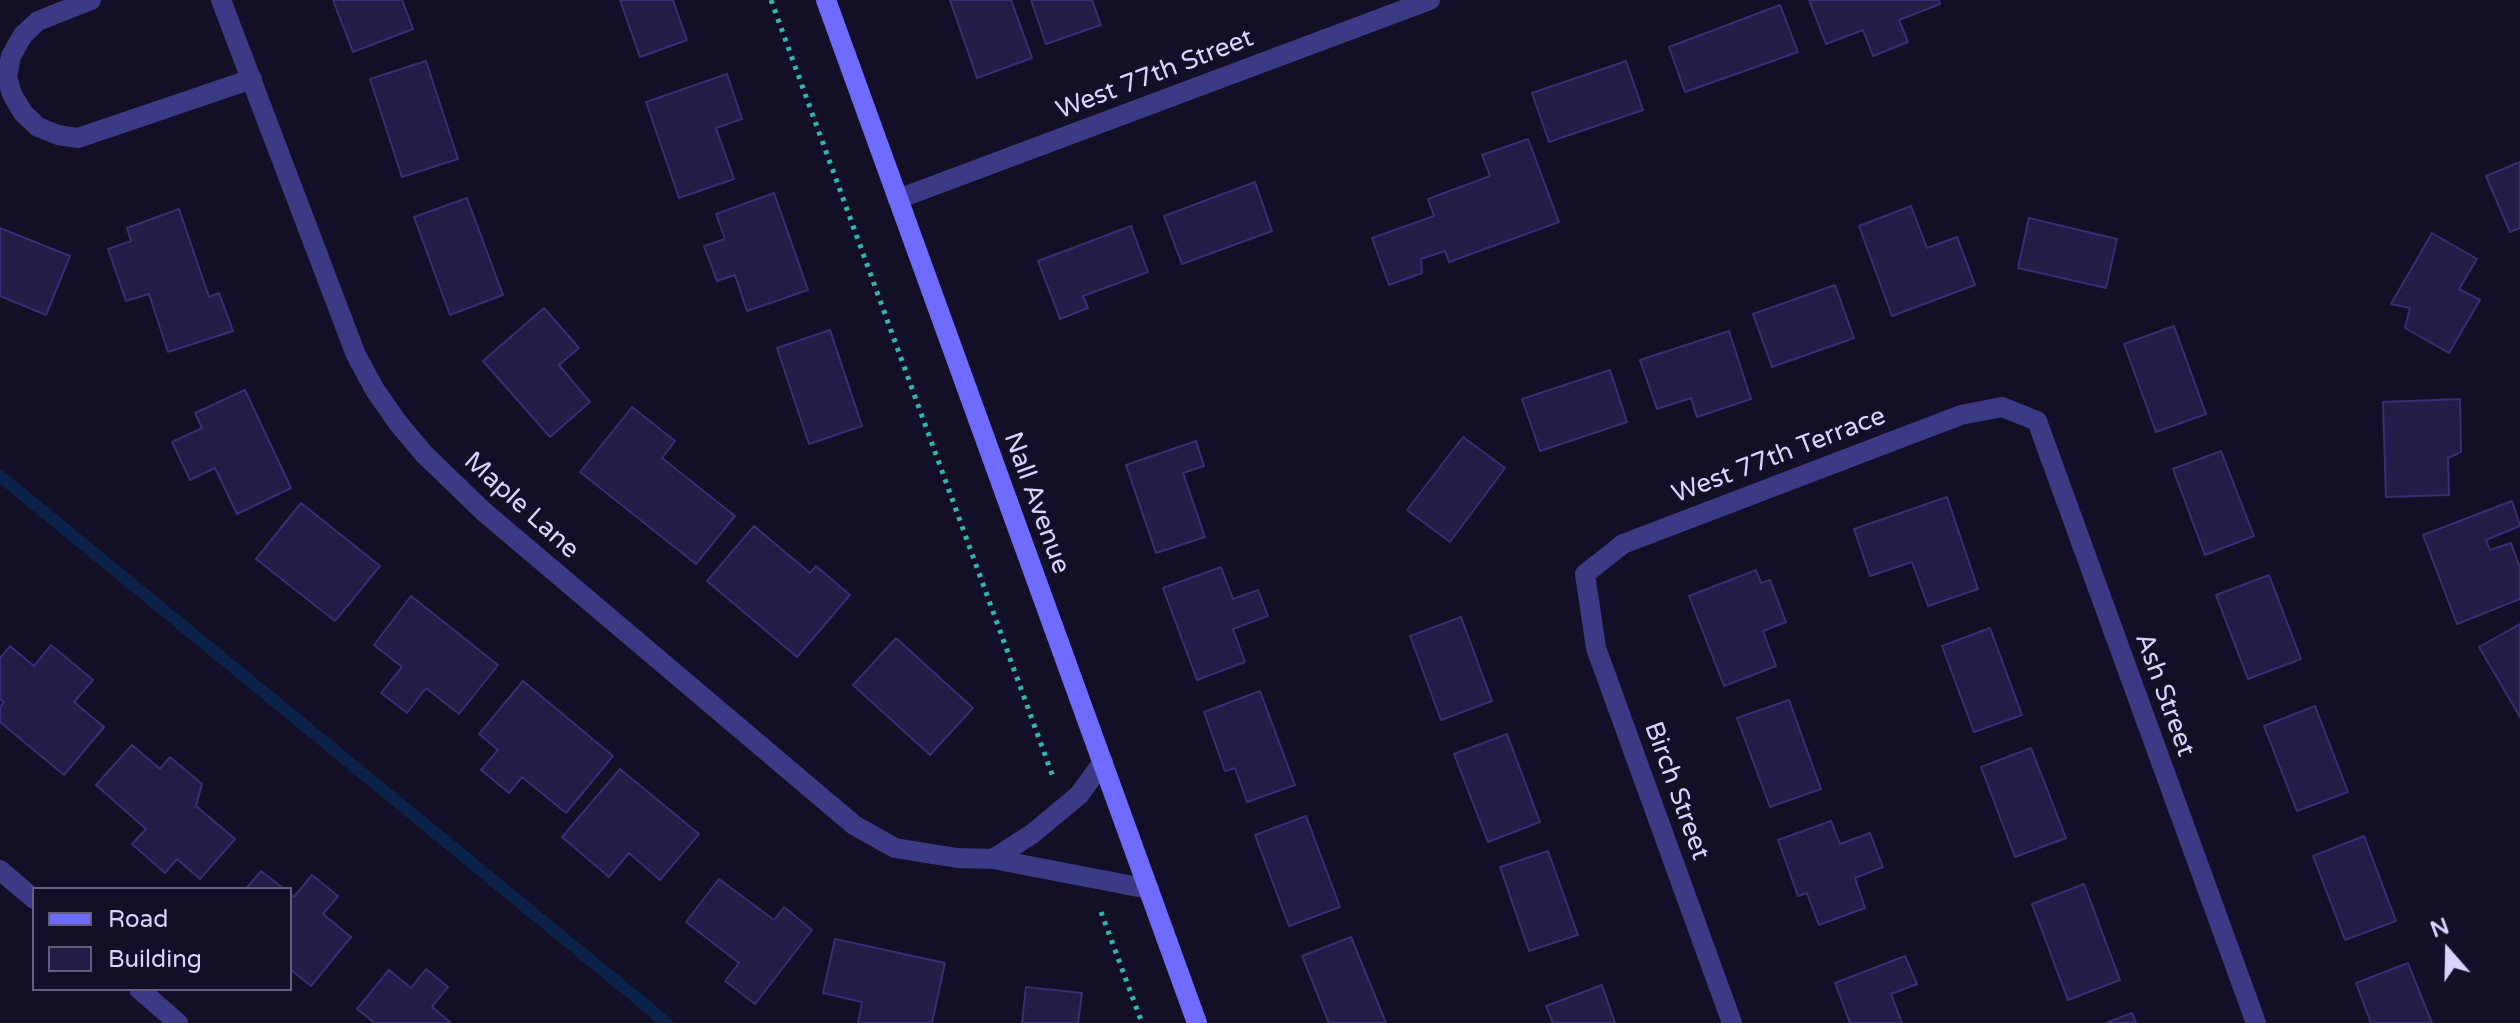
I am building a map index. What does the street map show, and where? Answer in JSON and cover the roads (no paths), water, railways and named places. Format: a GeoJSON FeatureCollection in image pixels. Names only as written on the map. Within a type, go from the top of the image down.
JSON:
{"type":"FeatureCollection","features":[{"type":"Feature","properties":{"kind":"main road","name":"Nall Avenue"},"geometry":{"type":"LineString","coordinates":[[826,0],[1197,1023]]}},
{"type":"Feature","properties":{"kind":"street"},"geometry":{"type":"LineString","coordinates":[[91,0],[38,21],[23,35],[11,56],[7,77],[12,94],[23,113],[38,127],[58,135],[78,138],[252,79]]}},
{"type":"Feature","properties":{"kind":"street","name":"Maple Lane"},"geometry":{"type":"LineString","coordinates":[[221,0],[356,355],[375,390],[424,454],[483,511],[854,825],[895,848],[957,858],[993,859],[1149,889]]}},
{"type":"Feature","properties":{"kind":"street","name":"West 77th Street"},"geometry":{"type":"LineString","coordinates":[[898,199],[1430,0]]}},
{"type":"Feature","properties":{"kind":"street","name":"West 77th Terrace"},"geometry":{"type":"LineString","coordinates":[[1585,574],[1623,544],[1961,415],[2002,407]]}},
{"type":"Feature","properties":{"kind":"street","name":"Ash Street"},"geometry":{"type":"LineString","coordinates":[[2002,407],[2037,421],[2256,1023]]}},
{"type":"Feature","properties":{"kind":"street","name":"Birch Street"},"geometry":{"type":"LineString","coordinates":[[1585,574],[1596,648],[1732,1023]]}},
{"type":"Feature","properties":{"kind":"street"},"geometry":{"type":"LineString","coordinates":[[993,859],[1032,834],[1079,795],[1103,762]]}},
{"type":"Feature","properties":{"kind":"street"},"geometry":{"type":"LineString","coordinates":[[0,870],[32,897]]}},
{"type":"Feature","properties":{"kind":"street"},"geometry":{"type":"LineString","coordinates":[[141,991],[178,1023]]}},
{"type":"Feature","properties":{"kind":"waterway"},"geometry":{"type":"LineString","coordinates":[[0,476],[667,1023]]}}]}
